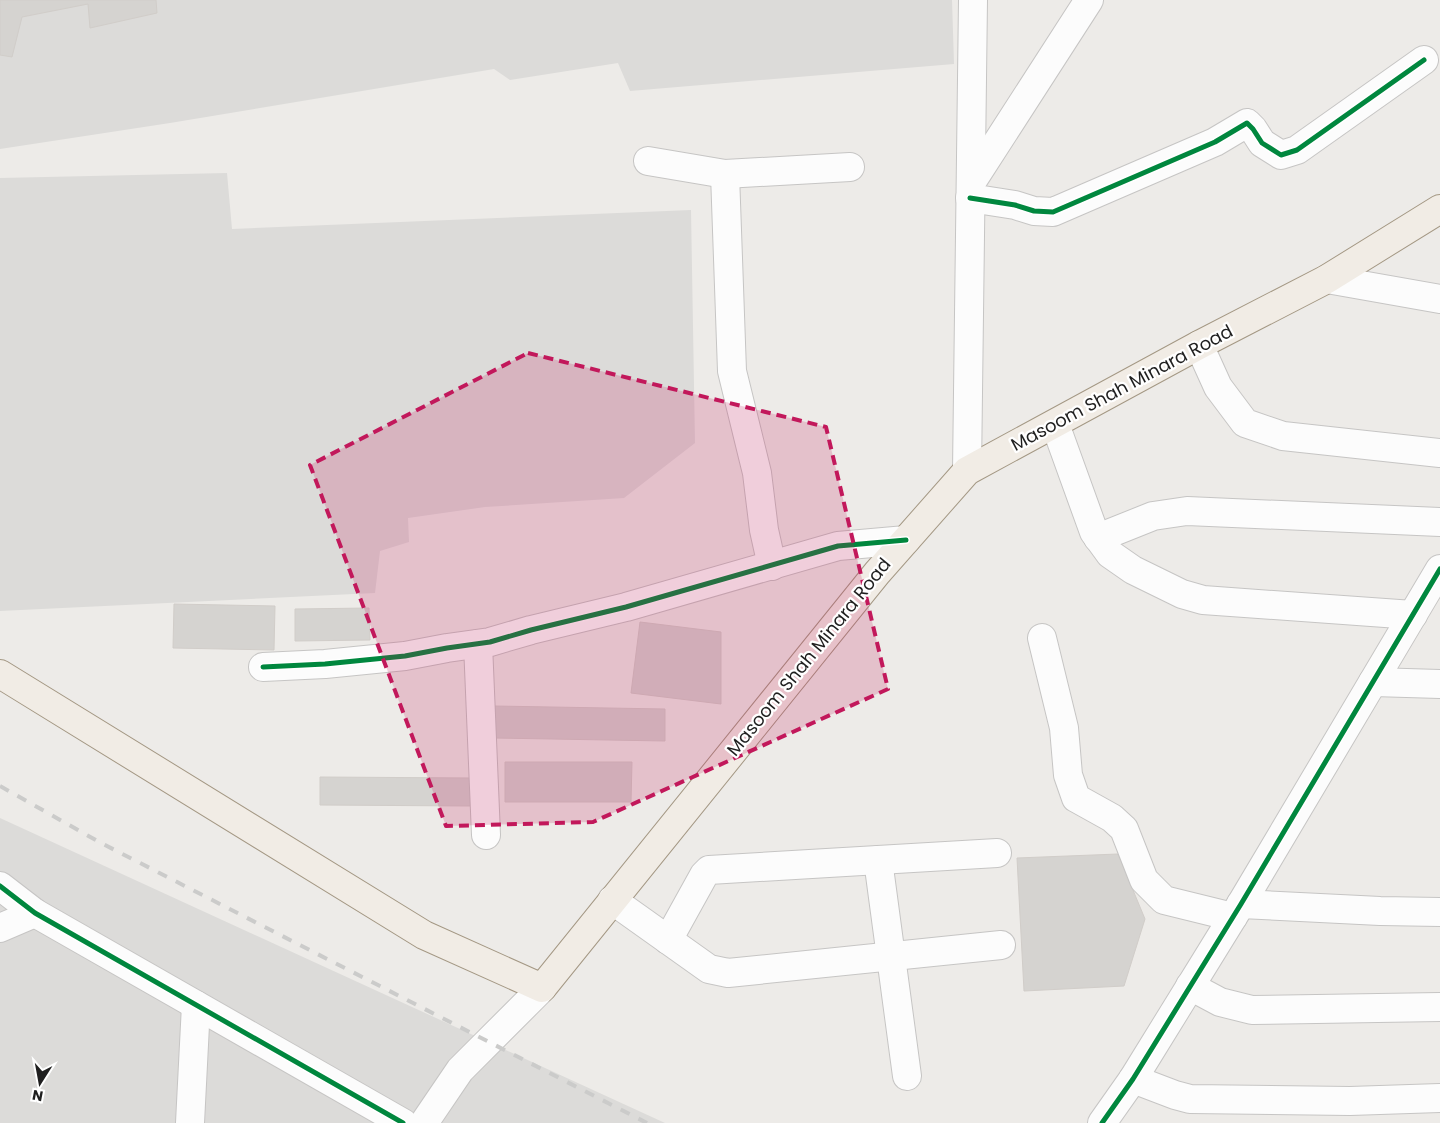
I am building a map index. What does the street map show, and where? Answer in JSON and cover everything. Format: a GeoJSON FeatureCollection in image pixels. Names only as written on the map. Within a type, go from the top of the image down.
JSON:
{"type":"FeatureCollection","features":[{"type":"Feature","properties":{"kind":"main road","name":"Masoom Shah Minara Road"},"geometry":{"type":"LineString","coordinates":[[542,988],[877,573],[967,471],[1199,345],[1326,279],[1440,209]]}},
{"type":"Feature","properties":{"kind":"main road"},"geometry":{"type":"LineString","coordinates":[[0,674],[424,935],[542,988]]}},
{"type":"Feature","properties":{"kind":"street"},"geometry":{"type":"LineString","coordinates":[[967,471],[973,0]]}},
{"type":"Feature","properties":{"kind":"street"},"geometry":{"type":"LineString","coordinates":[[970,190],[1089,0]]}},
{"type":"Feature","properties":{"kind":"street"},"geometry":{"type":"LineString","coordinates":[[970,190],[1034,211],[1053,212],[1215,142],[1247,123],[1262,143],[1281,155],[1298,150],[1424,60]]}},
{"type":"Feature","properties":{"kind":"street"},"geometry":{"type":"LineString","coordinates":[[648,161],[724,174],[850,167]]}},
{"type":"Feature","properties":{"kind":"street"},"geometry":{"type":"LineString","coordinates":[[724,174],[732,371],[757,473],[764,530],[772,566]]}},
{"type":"Feature","properties":{"kind":"street"},"geometry":{"type":"LineString","coordinates":[[1326,279],[1440,299]]}},
{"type":"Feature","properties":{"kind":"street"},"geometry":{"type":"LineString","coordinates":[[1199,345],[1218,387],[1245,423],[1283,436],[1440,453]]}},
{"type":"Feature","properties":{"kind":"street"},"geometry":{"type":"LineString","coordinates":[[1055,424],[1094,532],[1110,554],[1133,570],[1182,594],[1203,600],[1413,615]]}},
{"type":"Feature","properties":{"kind":"street"},"geometry":{"type":"LineString","coordinates":[[1098,538],[1153,516],[1187,510],[1440,522]]}},
{"type":"Feature","properties":{"kind":"street"},"geometry":{"type":"LineString","coordinates":[[262,667],[325,664],[405,656],[490,642],[530,630],[626,607],[838,546],[906,540]]}},
{"type":"Feature","properties":{"kind":"street"},"geometry":{"type":"LineString","coordinates":[[1102,1123],[1133,1079],[1237,910],[1440,569]]}},
{"type":"Feature","properties":{"kind":"street"},"geometry":{"type":"LineString","coordinates":[[1042,638],[1064,728],[1068,775],[1076,798],[1112,818],[1124,829],[1144,880],[1164,900],[1237,910],[1440,912]]}},
{"type":"Feature","properties":{"kind":"street"},"geometry":{"type":"LineString","coordinates":[[478,644],[486,835]]}},
{"type":"Feature","properties":{"kind":"street"},"geometry":{"type":"LineString","coordinates":[[1372,682],[1440,684]]}},
{"type":"Feature","properties":{"kind":"street"},"geometry":{"type":"LineString","coordinates":[[668,940],[704,875],[709,870],[997,853]]}},
{"type":"Feature","properties":{"kind":"street"},"geometry":{"type":"LineString","coordinates":[[878,860],[907,1076]]}},
{"type":"Feature","properties":{"kind":"street"},"geometry":{"type":"LineString","coordinates":[[0,886],[35,913],[403,1123]]}},
{"type":"Feature","properties":{"kind":"street"},"geometry":{"type":"LineString","coordinates":[[612,900],[709,969],[728,972],[1001,945]]}},
{"type":"Feature","properties":{"kind":"street"},"geometry":{"type":"LineString","coordinates":[[0,928],[35,913]]}},
{"type":"Feature","properties":{"kind":"street"},"geometry":{"type":"LineString","coordinates":[[1190,986],[1220,1002],[1252,1010],[1440,1007]]}},
{"type":"Feature","properties":{"kind":"street"},"geometry":{"type":"LineString","coordinates":[[424,1123],[460,1070],[542,988]]}},
{"type":"Feature","properties":{"kind":"street"},"geometry":{"type":"LineString","coordinates":[[190,1123],[196,1005]]}},
{"type":"Feature","properties":{"kind":"street"},"geometry":{"type":"LineString","coordinates":[[1133,1079],[1190,1099],[1350,1101],[1440,1098]]}},
{"type":"Feature","properties":{"kind":"highlighted area"},"geometry":{"type":"Polygon","coordinates":[[[528,353],[826,427],[888,689],[593,822],[446,826],[310,465],[528,353]]]}},
{"type":"Feature","properties":{"kind":"shaded area"},"geometry":{"type":"Polygon","coordinates":[[[0,0],[952,0],[954,64],[630,91],[618,63],[510,80],[494,69],[170,123],[0,149],[0,0]]]}},
{"type":"Feature","properties":{"kind":"shaded area"},"geometry":{"type":"Polygon","coordinates":[[[227,173],[232,229],[691,210],[695,443],[624,498],[485,507],[408,518],[409,542],[380,551],[375,593],[0,611],[0,178],[227,173]]]}},
{"type":"Feature","properties":{"kind":"shaded area"},"geometry":{"type":"Polygon","coordinates":[[[0,818],[665,1123],[0,1123],[0,818]]]}},
{"type":"Feature","properties":{"kind":"building"},"geometry":{"type":"Polygon","coordinates":[[[0,0],[156,0],[157,13],[90,28],[88,4],[22,17],[12,57],[0,55],[0,0]]]}},
{"type":"Feature","properties":{"kind":"building"},"geometry":{"type":"Polygon","coordinates":[[[174,604],[275,606],[274,650],[173,648],[174,604]]]}},
{"type":"Feature","properties":{"kind":"building"},"geometry":{"type":"Polygon","coordinates":[[[369,608],[370,640],[295,641],[295,609],[369,608]]]}},
{"type":"Feature","properties":{"kind":"building"},"geometry":{"type":"Polygon","coordinates":[[[640,622],[721,632],[721,704],[631,693],[640,622]]]}},
{"type":"Feature","properties":{"kind":"building"},"geometry":{"type":"Polygon","coordinates":[[[494,706],[665,709],[665,741],[494,738],[494,706]]]}},
{"type":"Feature","properties":{"kind":"building"},"geometry":{"type":"Polygon","coordinates":[[[505,762],[632,762],[631,802],[505,802],[505,762]]]}},
{"type":"Feature","properties":{"kind":"building"},"geometry":{"type":"Polygon","coordinates":[[[320,777],[471,778],[471,806],[320,805],[320,777]]]}},
{"type":"Feature","properties":{"kind":"building"},"geometry":{"type":"Polygon","coordinates":[[[1118,854],[1145,919],[1124,986],[1024,991],[1017,858],[1118,854]]]}},
{"type":"Feature","properties":{"kind":"railway"},"geometry":{"type":"LineString","coordinates":[[0,786],[101,843],[647,1123]]}},
{"type":"Feature","properties":{"kind":"cycle path"},"geometry":{"type":"LineString","coordinates":[[970,198],[1015,205],[1034,211],[1053,212],[1215,142],[1247,123],[1262,143],[1281,155],[1297,150],[1424,60]]}},
{"type":"Feature","properties":{"kind":"cycle path"},"geometry":{"type":"LineString","coordinates":[[263,667],[325,664],[405,656],[490,642],[626,607],[838,546],[906,540]]}},
{"type":"Feature","properties":{"kind":"cycle path"},"geometry":{"type":"LineString","coordinates":[[1102,1123],[1133,1079],[1241,904],[1440,569]]}},
{"type":"Feature","properties":{"kind":"cycle path"},"geometry":{"type":"LineString","coordinates":[[0,886],[35,913],[403,1123]]}}]}
